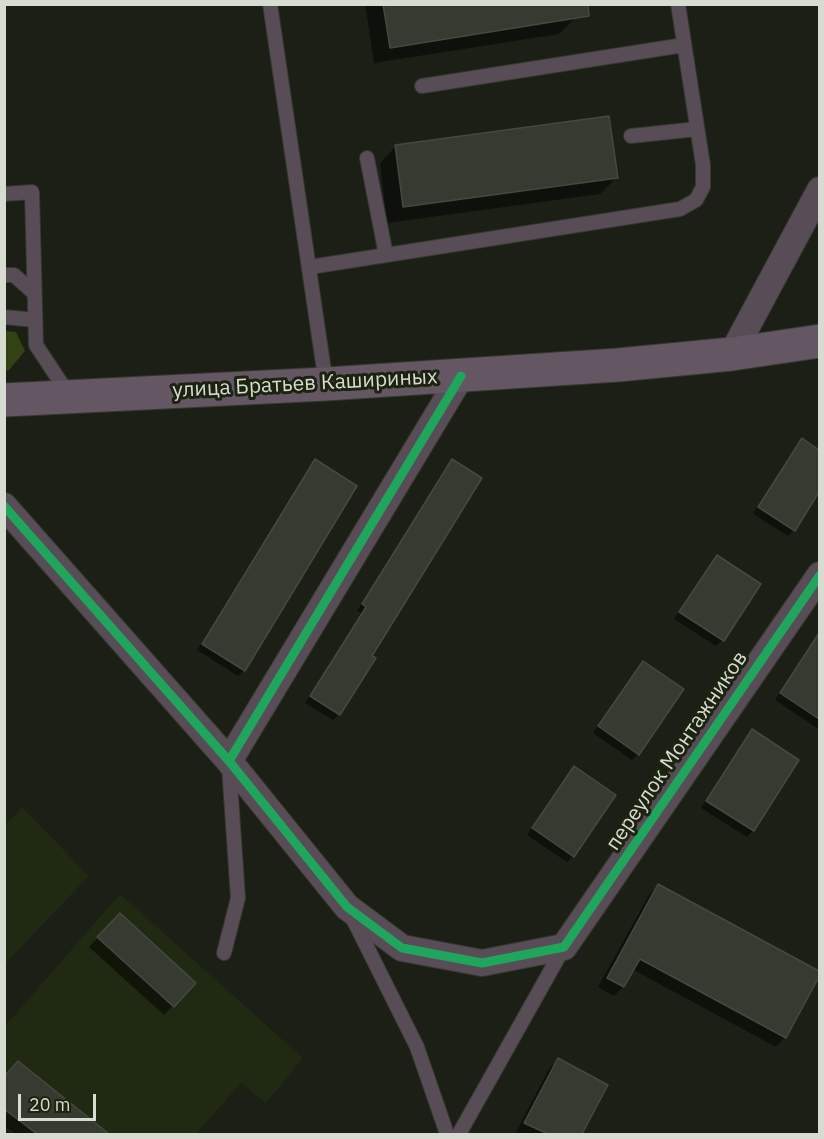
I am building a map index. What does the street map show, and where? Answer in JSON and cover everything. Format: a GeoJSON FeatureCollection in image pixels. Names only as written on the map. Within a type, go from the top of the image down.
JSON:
{"type":"FeatureCollection","features":[{"type":"Feature","properties":{"kind":"main road","name":"улица Братьев Кашириных"},"geometry":{"type":"LineString","coordinates":[[4,400],[326,384],[618,365],[732,354],[819,340]]}},
{"type":"Feature","properties":{"kind":"street"},"geometry":{"type":"LineString","coordinates":[[732,354],[819,190]]}},
{"type":"Feature","properties":{"kind":"street"},"geometry":{"type":"LineString","coordinates":[[228,760],[461,376]]}},
{"type":"Feature","properties":{"kind":"street"},"geometry":{"type":"LineString","coordinates":[[4,506],[228,760],[347,907],[402,948],[482,963],[564,947]]}},
{"type":"Feature","properties":{"kind":"street","name":"переулок Монтажников"},"geometry":{"type":"LineString","coordinates":[[564,947],[819,575]]}},
{"type":"Feature","properties":{"kind":"lane"},"geometry":{"type":"LineString","coordinates":[[270,4],[326,384]]}},
{"type":"Feature","properties":{"kind":"lane"},"geometry":{"type":"LineString","coordinates":[[310,267],[680,209],[696,200],[704,187],[678,4]]}},
{"type":"Feature","properties":{"kind":"lane"},"geometry":{"type":"LineString","coordinates":[[422,86],[684,45]]}},
{"type":"Feature","properties":{"kind":"lane"},"geometry":{"type":"LineString","coordinates":[[631,136],[697,129]]}},
{"type":"Feature","properties":{"kind":"lane"},"geometry":{"type":"LineString","coordinates":[[367,158],[386,255]]}},
{"type":"Feature","properties":{"kind":"lane"},"geometry":{"type":"LineString","coordinates":[[4,194],[32,192],[36,345],[70,396]]}},
{"type":"Feature","properties":{"kind":"lane"},"geometry":{"type":"LineString","coordinates":[[4,275],[14,275],[34,293]]}},
{"type":"Feature","properties":{"kind":"lane"},"geometry":{"type":"LineString","coordinates":[[4,317],[35,320]]}},
{"type":"Feature","properties":{"kind":"lane"},"geometry":{"type":"LineString","coordinates":[[224,953],[238,898],[228,760]]}},
{"type":"Feature","properties":{"kind":"lane"},"geometry":{"type":"LineString","coordinates":[[347,907],[417,1047],[447,1134]]}},
{"type":"Feature","properties":{"kind":"lane"},"geometry":{"type":"LineString","coordinates":[[459,1134],[564,947]]}},
{"type":"Feature","properties":{"kind":"shaded area"},"geometry":{"type":"Polygon","coordinates":[[[22,807],[89,876],[5,964],[5,825],[22,807]]]}},
{"type":"Feature","properties":{"kind":"shaded area"},"geometry":{"type":"Polygon","coordinates":[[[120,894],[303,1058],[266,1103],[241,1083],[196,1134],[19,1134],[5,1123],[5,1026],[120,894]]]}},
{"type":"Feature","properties":{"kind":"green space"},"geometry":{"type":"Polygon","coordinates":[[[5,331],[16,332],[25,351],[9,370],[5,371],[5,331]]]}},
{"type":"Feature","properties":{"kind":"building"},"geometry":{"type":"Polygon","coordinates":[[[383,4],[588,4],[589,16],[390,48],[383,4]]]}},
{"type":"Feature","properties":{"kind":"building"},"geometry":{"type":"Polygon","coordinates":[[[609,116],[618,178],[403,207],[395,145],[609,116]]]}},
{"type":"Feature","properties":{"kind":"building"},"geometry":{"type":"Polygon","coordinates":[[[802,438],[819,450],[819,492],[795,531],[758,507],[802,438]]]}},
{"type":"Feature","properties":{"kind":"building"},"geometry":{"type":"Polygon","coordinates":[[[315,459],[357,486],[245,671],[202,644],[315,459]]]}},
{"type":"Feature","properties":{"kind":"building"},"geometry":{"type":"Polygon","coordinates":[[[452,459],[482,478],[372,656],[376,658],[340,715],[310,696],[366,607],[362,604],[452,459]]]}},
{"type":"Feature","properties":{"kind":"building"},"geometry":{"type":"Polygon","coordinates":[[[717,555],[761,584],[724,641],[679,612],[717,555]]]}},
{"type":"Feature","properties":{"kind":"building"},"geometry":{"type":"Polygon","coordinates":[[[819,633],[819,719],[780,693],[819,633]]]}},
{"type":"Feature","properties":{"kind":"building"},"geometry":{"type":"Polygon","coordinates":[[[643,661],[684,689],[639,755],[598,726],[643,661]]]}},
{"type":"Feature","properties":{"kind":"building"},"geometry":{"type":"Polygon","coordinates":[[[752,729],[799,760],[754,831],[706,801],[752,729]]]}},
{"type":"Feature","properties":{"kind":"building"},"geometry":{"type":"Polygon","coordinates":[[[574,766],[616,795],[574,857],[532,828],[574,766]]]}},
{"type":"Feature","properties":{"kind":"building"},"geometry":{"type":"Polygon","coordinates":[[[658,884],[819,971],[819,977],[786,1038],[640,959],[624,987],[607,978],[658,884]]]}},
{"type":"Feature","properties":{"kind":"building"},"geometry":{"type":"Polygon","coordinates":[[[120,913],[196,983],[174,1007],[97,937],[120,913]]]}},
{"type":"Feature","properties":{"kind":"building"},"geometry":{"type":"Polygon","coordinates":[[[558,1058],[608,1085],[582,1134],[548,1134],[524,1123],[558,1058]]]}},
{"type":"Feature","properties":{"kind":"building"},"geometry":{"type":"Polygon","coordinates":[[[18,1061],[109,1134],[37,1134],[4,1109],[4,1077],[18,1061]]]}},
{"type":"Feature","properties":{"kind":"cycle path"},"geometry":{"type":"LineString","coordinates":[[229,761],[461,376]]}},
{"type":"Feature","properties":{"kind":"cycle path"},"geometry":{"type":"LineString","coordinates":[[4,506],[229,761],[347,907],[402,948],[482,963],[564,947],[820,575]]}}]}
